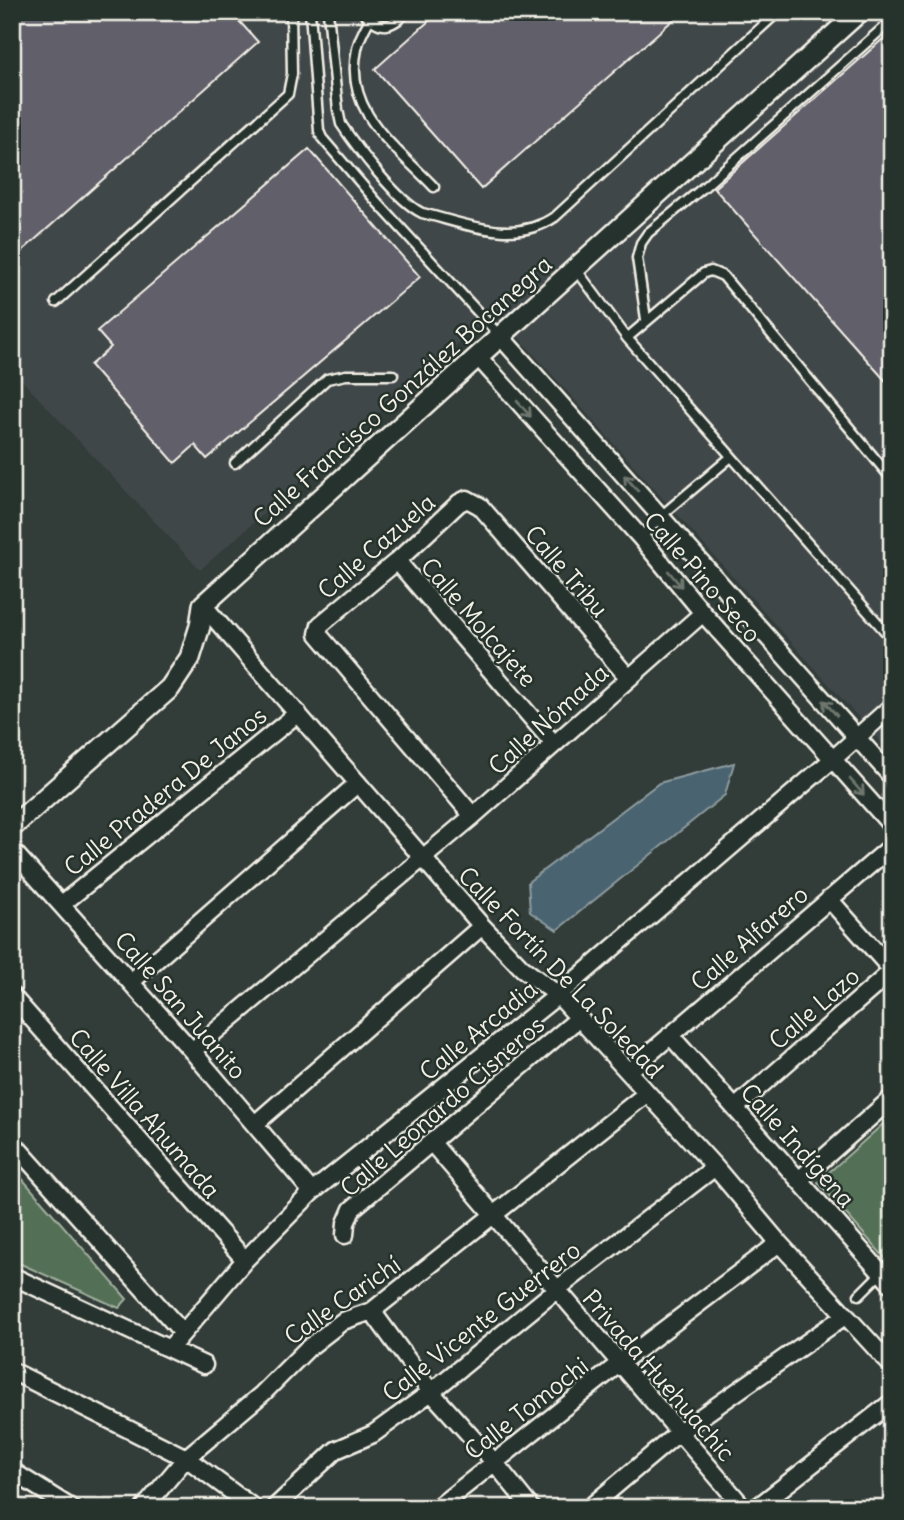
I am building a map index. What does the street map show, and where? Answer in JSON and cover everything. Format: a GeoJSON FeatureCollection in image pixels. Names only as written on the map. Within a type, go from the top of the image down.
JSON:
{"type":"FeatureCollection","features":[{"type":"Feature","properties":{"kind":"street","name":"Calle Francisco González Bocanegra"},"geometry":{"type":"LineString","coordinates":[[203,605],[859,12]]}},
{"type":"Feature","properties":{"kind":"street","name":"Calle Pino Seco"},"geometry":{"type":"LineString","coordinates":[[501,337],[892,777]]}},
{"type":"Feature","properties":{"kind":"street","name":"Calle Pino Seco"},"geometry":{"type":"LineString","coordinates":[[479,358],[641,538],[703,613],[892,826]]}},
{"type":"Feature","properties":{"kind":"street","name":"Calle Cazuela"},"geometry":{"type":"LineString","coordinates":[[467,499],[459,503],[397,561],[320,625],[317,631],[473,816]]}},
{"type":"Feature","properties":{"kind":"street","name":"Calle Tribu"},"geometry":{"type":"LineString","coordinates":[[467,499],[480,506],[628,677]]}},
{"type":"Feature","properties":{"kind":"street","name":"Calle Molcajete"},"geometry":{"type":"LineString","coordinates":[[397,561],[554,744]]}},
{"type":"Feature","properties":{"kind":"street","name":"Calle Fortín De La Soledad"},"geometry":{"type":"LineString","coordinates":[[203,605],[482,926],[522,968],[558,995],[892,1366]]}},
{"type":"Feature","properties":{"kind":"street"},"geometry":{"type":"LineString","coordinates":[[12,827],[170,688],[190,658],[203,605]]}},
{"type":"Feature","properties":{"kind":"street","name":"Calle Nómada"},"geometry":{"type":"LineString","coordinates":[[192,1051],[423,859],[703,613]]}},
{"type":"Feature","properties":{"kind":"street","name":"Calle Arcadia"},"geometry":{"type":"LineString","coordinates":[[170,1348],[245,1260],[312,1192],[558,995],[892,706]]}},
{"type":"Feature","properties":{"kind":"street","name":"Calle Pradera De Janos"},"geometry":{"type":"LineString","coordinates":[[62,904],[298,713]]}},
{"type":"Feature","properties":{"kind":"street"},"geometry":{"type":"LineString","coordinates":[[131,982],[358,783]]}},
{"type":"Feature","properties":{"kind":"street","name":"Calle Alfarero"},"geometry":{"type":"LineString","coordinates":[[636,1065],[892,846]]}},
{"type":"Feature","properties":{"kind":"street","name":"Calle San Juanito"},"geometry":{"type":"LineString","coordinates":[[12,850],[192,1051],[312,1192]]}},
{"type":"Feature","properties":{"kind":"street"},"geometry":{"type":"LineString","coordinates":[[829,899],[892,970]]}},
{"type":"Feature","properties":{"kind":"street"},"geometry":{"type":"LineString","coordinates":[[255,1124],[482,926]]}},
{"type":"Feature","properties":{"kind":"street","name":"Calle Lazo"},"geometry":{"type":"LineString","coordinates":[[735,1108],[892,970]]}},
{"type":"Feature","properties":{"kind":"street","name":"Calle Villa Ahumada"},"geometry":{"type":"LineString","coordinates":[[12,996],[245,1260]]}},
{"type":"Feature","properties":{"kind":"street","name":"Calle Leonardo Cisneros"},"geometry":{"type":"LineString","coordinates":[[345,1235],[346,1223],[352,1209],[579,1018]]}},
{"type":"Feature","properties":{"kind":"street","name":"Calle Indígena"},"geometry":{"type":"LineString","coordinates":[[670,1035],[886,1279]]}},
{"type":"Feature","properties":{"kind":"street","name":"Calle Carichí"},"geometry":{"type":"LineString","coordinates":[[145,1508],[186,1458],[261,1394],[307,1349],[343,1321],[372,1311],[646,1094]]}},
{"type":"Feature","properties":{"kind":"street"},"geometry":{"type":"LineString","coordinates":[[799,1180],[892,1098]]}},
{"type":"Feature","properties":{"kind":"street"},"geometry":{"type":"LineString","coordinates":[[12,1142],[183,1332]]}},
{"type":"Feature","properties":{"kind":"street","name":"Privada Huehuachic"},"geometry":{"type":"LineString","coordinates":[[432,1143],[744,1508]]}},
{"type":"Feature","properties":{"kind":"street","name":"Calle Vicente Guerrero"},"geometry":{"type":"LineString","coordinates":[[274,1508],[337,1450],[373,1434],[431,1391],[715,1167]]}},
{"type":"Feature","properties":{"kind":"street","name":"Calle Tomochi"},"geometry":{"type":"LineString","coordinates":[[437,1508],[620,1363],[779,1243]]}},
{"type":"Feature","properties":{"kind":"street"},"geometry":{"type":"LineString","coordinates":[[12,1276],[204,1364]]}},
{"type":"Feature","properties":{"kind":"street"},"geometry":{"type":"LineString","coordinates":[[372,1311],[431,1391],[531,1508]]}},
{"type":"Feature","properties":{"kind":"street"},"geometry":{"type":"LineString","coordinates":[[589,1508],[678,1433],[846,1315]]}},
{"type":"Feature","properties":{"kind":"street"},"geometry":{"type":"LineString","coordinates":[[12,1371],[186,1458],[254,1508]]}},
{"type":"Feature","properties":{"kind":"street"},"geometry":{"type":"LineString","coordinates":[[756,1508],[892,1402]]}},
{"type":"Feature","properties":{"kind":"street"},"geometry":{"type":"LineString","coordinates":[[12,1471],[71,1508]]}},
{"type":"Feature","properties":{"kind":"lane"},"geometry":{"type":"LineString","coordinates":[[56,302],[288,94],[292,74],[291,12]]}},
{"type":"Feature","properties":{"kind":"lane"},"geometry":{"type":"LineString","coordinates":[[310,12],[319,131],[323,138],[377,202],[501,337]]}},
{"type":"Feature","properties":{"kind":"lane"},"geometry":{"type":"LineString","coordinates":[[328,12],[341,124],[397,194],[422,213],[495,231],[519,232],[539,228],[555,218],[778,12]]}},
{"type":"Feature","properties":{"kind":"lane"},"geometry":{"type":"LineString","coordinates":[[362,12],[382,26],[396,22],[403,14]]}},
{"type":"Feature","properties":{"kind":"lane"},"geometry":{"type":"LineString","coordinates":[[370,19],[357,46],[355,61],[356,89],[361,105],[372,122],[435,187]]}},
{"type":"Feature","properties":{"kind":"lane"},"geometry":{"type":"LineString","coordinates":[[646,319],[637,258],[643,239],[892,20]]}},
{"type":"Feature","properties":{"kind":"lane"},"geometry":{"type":"LineString","coordinates":[[575,267],[626,338],[891,635]]}},
{"type":"Feature","properties":{"kind":"lane"},"geometry":{"type":"LineString","coordinates":[[626,338],[704,272],[710,271],[723,276],[892,479]]}},
{"type":"Feature","properties":{"kind":"lane"},"geometry":{"type":"LineString","coordinates":[[234,463],[327,379],[346,375],[393,374]]}},
{"type":"Feature","properties":{"kind":"lane"},"geometry":{"type":"LineString","coordinates":[[641,538],[660,516],[731,457]]}},
{"type":"Feature","properties":{"kind":"lane"},"geometry":{"type":"LineString","coordinates":[[859,1295],[886,1279]]}},
{"type":"Feature","properties":{"kind":"shaded area"},"geometry":{"type":"Polygon","coordinates":[[[12,12],[892,12],[892,755],[495,311],[200,570],[12,370],[12,12]]]}},
{"type":"Feature","properties":{"kind":"green space"},"geometry":{"type":"Polygon","coordinates":[[[892,1116],[892,1266],[818,1182],[892,1116]]]}},
{"type":"Feature","properties":{"kind":"green space"},"geometry":{"type":"Polygon","coordinates":[[[12,1167],[127,1299],[119,1308],[12,1260],[12,1167]]]}},
{"type":"Feature","properties":{"kind":"water"},"geometry":{"type":"Polygon","coordinates":[[[734,763],[725,795],[557,930],[530,912],[528,882],[659,783],[734,763]]]}},
{"type":"Feature","properties":{"kind":"building"},"geometry":{"type":"Polygon","coordinates":[[[12,12],[231,12],[258,42],[12,260],[12,12]]]}},
{"type":"Feature","properties":{"kind":"building"},"geometry":{"type":"Polygon","coordinates":[[[439,12],[682,12],[481,189],[375,69],[439,12]]]}},
{"type":"Feature","properties":{"kind":"building"},"geometry":{"type":"Polygon","coordinates":[[[892,31],[892,388],[714,188],[892,31]]]}},
{"type":"Feature","properties":{"kind":"building"},"geometry":{"type":"Polygon","coordinates":[[[309,149],[420,277],[207,459],[195,445],[175,463],[90,365],[111,347],[97,331],[309,149]]]}}]}
